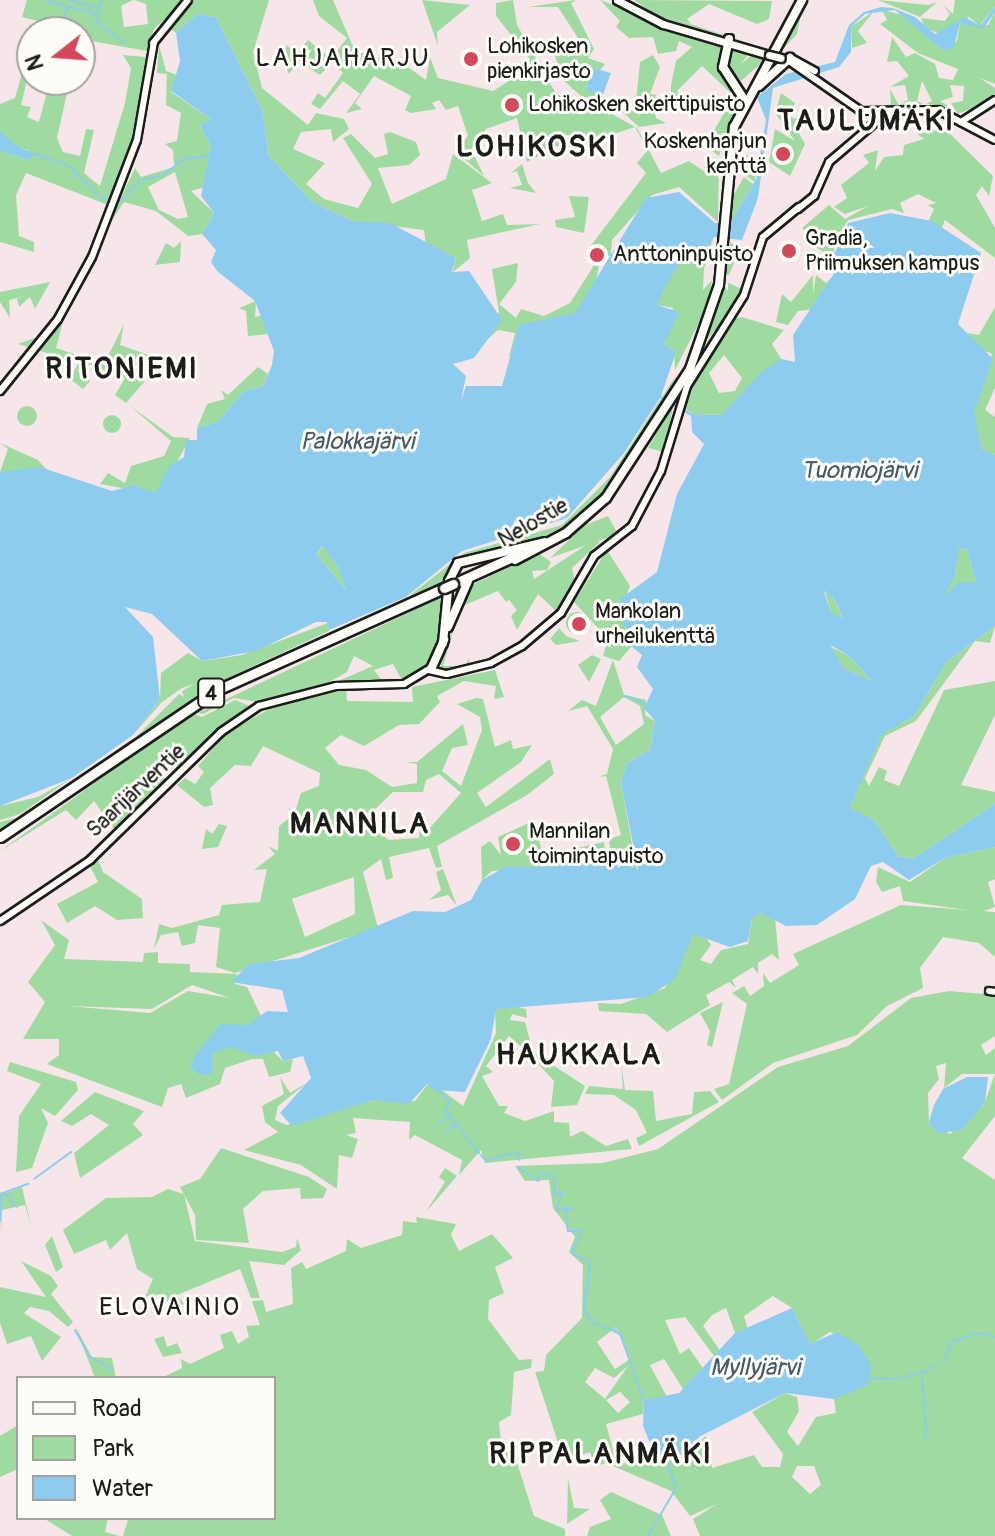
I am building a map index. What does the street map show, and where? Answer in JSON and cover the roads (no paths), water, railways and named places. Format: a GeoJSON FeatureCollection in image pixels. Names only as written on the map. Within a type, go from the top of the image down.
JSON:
{"type":"FeatureCollection","features":[{"type":"Feature","properties":{"kind":"highway","name":"Nelostie"},"geometry":{"type":"LineString","coordinates":[[0,839],[217,690],[468,581],[582,521],[617,485],[674,405],[712,312],[722,241],[723,162],[753,81],[800,0]]}},
{"type":"Feature","properties":{"kind":"highway","name":"Nelostie"},"geometry":{"type":"LineString","coordinates":[[746,96],[786,40],[800,0]]}},
{"type":"Feature","properties":{"kind":"highway"},"geometry":{"type":"LineString","coordinates":[[729,41],[728,73],[753,81]]}},
{"type":"Feature","properties":{"kind":"highway"},"geometry":{"type":"LineString","coordinates":[[729,41],[723,67],[746,96],[786,58]]}},
{"type":"Feature","properties":{"kind":"highway","name":"Nelostie"},"geometry":{"type":"LineString","coordinates":[[0,839],[214,697],[545,542],[598,501],[674,405]]}},
{"type":"Feature","properties":{"kind":"highway"},"geometry":{"type":"LineString","coordinates":[[443,643],[449,581],[458,563],[545,542]]}},
{"type":"Feature","properties":{"kind":"highway"},"geometry":{"type":"LineString","coordinates":[[430,669],[468,581]]}},
{"type":"Feature","properties":{"kind":"main road"},"geometry":{"type":"LineString","coordinates":[[1,391],[52,329],[89,263],[137,140],[154,42],[188,0]]}},
{"type":"Feature","properties":{"kind":"main road"},"geometry":{"type":"LineString","coordinates":[[617,0],[663,24],[786,58],[824,80],[857,105],[884,113],[934,110],[995,139]]}},
{"type":"Feature","properties":{"kind":"main road"},"geometry":{"type":"LineString","coordinates":[[624,0],[729,41]]}},
{"type":"Feature","properties":{"kind":"main road"},"geometry":{"type":"LineString","coordinates":[[960,120],[990,102]]}},
{"type":"Feature","properties":{"kind":"main road"},"geometry":{"type":"LineString","coordinates":[[430,669],[440,674],[491,662],[523,645],[565,607],[594,556],[635,521],[661,471],[674,405],[705,350],[744,295],[763,237],[781,216],[814,196],[829,162],[879,124],[884,113]]}},
{"type":"Feature","properties":{"kind":"main road","name":"Saarijärventie"},"geometry":{"type":"LineString","coordinates":[[0,921],[16,904],[87,863],[259,706],[338,685],[404,684],[430,669]]}},
{"type":"Feature","properties":{"kind":"water"},"geometry":{"type":"Polygon","coordinates":[[[881,7],[893,8],[915,17],[935,34],[965,17],[980,26],[995,7],[983,29],[960,23],[954,47],[944,51],[895,10],[865,14],[851,27],[851,52],[839,67],[773,88],[758,198],[742,240],[714,237],[696,264],[683,256],[657,305],[679,312],[664,344],[676,352],[661,396],[693,414],[722,415],[762,371],[782,359],[795,362],[793,335],[835,272],[832,259],[848,223],[890,213],[932,221],[981,253],[958,324],[993,359],[974,412],[982,449],[995,455],[995,626],[947,661],[914,716],[882,734],[849,808],[873,819],[898,856],[913,859],[995,804],[995,847],[945,858],[909,880],[883,862],[871,866],[855,899],[817,925],[786,926],[761,913],[752,918],[748,941],[730,947],[693,934],[675,979],[648,997],[496,1009],[491,1039],[465,1092],[435,1090],[429,1082],[409,1104],[373,1100],[292,1126],[280,1113],[311,1078],[303,1056],[283,1061],[278,1051],[256,1056],[229,1047],[213,1053],[212,1074],[199,1075],[191,1067],[194,1057],[220,1024],[248,1025],[267,1011],[288,1012],[282,990],[231,982],[249,964],[299,958],[413,911],[445,912],[471,900],[482,880],[505,867],[557,867],[597,846],[638,870],[621,783],[627,763],[650,750],[655,721],[644,708],[653,689],[637,667],[642,655],[631,646],[637,639],[623,625],[620,599],[657,572],[677,494],[704,444],[692,432],[691,416],[660,398],[624,453],[567,518],[462,551],[406,597],[329,630],[327,622],[316,622],[256,651],[202,661],[152,614],[125,607],[153,637],[160,699],[133,735],[72,778],[0,806],[0,472],[40,467],[112,491],[134,485],[156,493],[169,466],[184,457],[186,440],[197,440],[197,428],[218,422],[243,392],[263,386],[272,365],[274,351],[255,301],[217,271],[211,262],[216,250],[202,234],[214,213],[201,196],[211,147],[200,125],[211,119],[171,91],[180,61],[176,33],[197,14],[216,17],[262,110],[269,156],[312,202],[352,221],[390,223],[456,258],[452,272],[469,271],[502,320],[474,358],[453,364],[466,376],[461,401],[466,386],[502,386],[519,325],[575,313],[646,198],[679,192],[715,223],[730,223],[756,179],[766,120],[757,97],[786,74],[835,62],[849,25],[864,12],[881,7]],[[323,546],[316,554],[347,591],[338,567],[323,546]],[[959,548],[954,579],[941,599],[959,582],[976,583],[967,549],[959,548]],[[824,591],[831,613],[843,618],[833,597],[824,591]],[[830,645],[843,668],[872,681],[849,656],[830,645]]]}},
{"type":"Feature","properties":{"kind":"water"},"geometry":{"type":"Polygon","coordinates":[[[593,68],[611,73],[602,97],[586,90],[593,68]]]}},
{"type":"Feature","properties":{"kind":"water"},"geometry":{"type":"Polygon","coordinates":[[[0,131],[14,144],[34,154],[28,160],[0,151],[0,131]]]}},
{"type":"Feature","properties":{"kind":"water"},"geometry":{"type":"Polygon","coordinates":[[[967,1077],[988,1077],[985,1102],[962,1130],[938,1133],[929,1122],[934,1105],[943,1089],[967,1077]]]}},
{"type":"Feature","properties":{"kind":"water","name":"Myllyjärvi"},"geometry":{"type":"Polygon","coordinates":[[[792,1308],[810,1344],[837,1332],[859,1346],[871,1366],[868,1385],[834,1399],[785,1393],[699,1437],[687,1455],[655,1455],[643,1426],[644,1400],[679,1393],[735,1333],[792,1308]]]}},
{"type":"Feature","properties":{"kind":"waterway"},"geometry":{"type":"LineString","coordinates":[[69,0],[98,8]]}},
{"type":"Feature","properties":{"kind":"waterway"},"geometry":{"type":"LineString","coordinates":[[101,0],[96,21],[124,43]]}},
{"type":"Feature","properties":{"kind":"waterway"},"geometry":{"type":"LineString","coordinates":[[47,1],[84,11]]}},
{"type":"Feature","properties":{"kind":"waterway"},"geometry":{"type":"LineString","coordinates":[[64,16],[68,8]]}},
{"type":"Feature","properties":{"kind":"waterway"},"geometry":{"type":"LineString","coordinates":[[87,9],[95,15]]}},
{"type":"Feature","properties":{"kind":"waterway"},"geometry":{"type":"LineString","coordinates":[[585,66],[591,69]]}},
{"type":"Feature","properties":{"kind":"waterway"},"geometry":{"type":"LineString","coordinates":[[34,154],[68,165],[98,196]]}},
{"type":"Feature","properties":{"kind":"waterway"},"geometry":{"type":"LineString","coordinates":[[163,175],[184,159],[209,156]]}},
{"type":"Feature","properties":{"kind":"waterway"},"geometry":{"type":"LineString","coordinates":[[143,180],[158,176]]}},
{"type":"Feature","properties":{"kind":"waterway"},"geometry":{"type":"LineString","coordinates":[[126,196],[140,181]]}},
{"type":"Feature","properties":{"kind":"waterway"},"geometry":{"type":"LineString","coordinates":[[101,197],[110,201]]}},
{"type":"Feature","properties":{"kind":"waterway"},"geometry":{"type":"LineString","coordinates":[[117,202],[125,199]]}},
{"type":"Feature","properties":{"kind":"waterway"},"geometry":{"type":"LineString","coordinates":[[602,250],[611,255]]}},
{"type":"Feature","properties":{"kind":"waterway"},"geometry":{"type":"LineString","coordinates":[[624,696],[633,698]]}},
{"type":"Feature","properties":{"kind":"waterway"},"geometry":{"type":"LineString","coordinates":[[636,700],[644,703]]}},
{"type":"Feature","properties":{"kind":"waterway"},"geometry":{"type":"LineString","coordinates":[[428,1083],[450,1101],[445,1110],[479,1153]]}},
{"type":"Feature","properties":{"kind":"waterway"},"geometry":{"type":"LineString","coordinates":[[438,1124],[450,1115]]}},
{"type":"Feature","properties":{"kind":"waterway"},"geometry":{"type":"LineString","coordinates":[[445,1132],[457,1124]]}},
{"type":"Feature","properties":{"kind":"waterway"},"geometry":{"type":"LineString","coordinates":[[34,1179],[71,1152]]}},
{"type":"Feature","properties":{"kind":"waterway"},"geometry":{"type":"LineString","coordinates":[[481,1155],[486,1161],[518,1152],[519,1160]]}},
{"type":"Feature","properties":{"kind":"waterway"},"geometry":{"type":"LineString","coordinates":[[518,1167],[538,1181],[541,1172],[554,1176],[554,1195],[562,1192],[556,1210],[565,1208],[568,1231],[581,1231],[572,1253],[590,1262],[584,1309],[591,1321],[620,1334],[644,1400]]}},
{"type":"Feature","properties":{"kind":"waterway"},"geometry":{"type":"LineString","coordinates":[[0,1194],[28,1184]]}},
{"type":"Feature","properties":{"kind":"waterway"},"geometry":{"type":"LineString","coordinates":[[4,1193],[17,1207]]}},
{"type":"Feature","properties":{"kind":"waterway"},"geometry":{"type":"LineString","coordinates":[[0,1221],[1,1195]]}},
{"type":"Feature","properties":{"kind":"waterway"},"geometry":{"type":"LineString","coordinates":[[565,1208],[573,1208],[566,1211]]}},
{"type":"Feature","properties":{"kind":"waterway"},"geometry":{"type":"LineString","coordinates":[[75,1330],[90,1357],[112,1369]]}},
{"type":"Feature","properties":{"kind":"waterway"},"geometry":{"type":"LineString","coordinates":[[973,1334],[982,1334]]}},
{"type":"Feature","properties":{"kind":"waterway"},"geometry":{"type":"LineString","coordinates":[[984,1334],[995,1337]]}},
{"type":"Feature","properties":{"kind":"waterway"},"geometry":{"type":"LineString","coordinates":[[943,1362],[952,1342],[971,1335]]}},
{"type":"Feature","properties":{"kind":"waterway"},"geometry":{"type":"LineString","coordinates":[[898,1379],[930,1370]]}},
{"type":"Feature","properties":{"kind":"waterway"},"geometry":{"type":"LineString","coordinates":[[922,1376],[926,1430]]}},
{"type":"Feature","properties":{"kind":"waterway"},"geometry":{"type":"LineString","coordinates":[[864,1378],[894,1379]]}},
{"type":"Feature","properties":{"kind":"waterway"},"geometry":{"type":"LineString","coordinates":[[924,1439],[927,1431]]}},
{"type":"Feature","properties":{"kind":"waterway"},"geometry":{"type":"LineString","coordinates":[[648,1536],[676,1488],[667,1460]]}},
{"type":"Feature","properties":{"kind":"place","name":"Lohikosken pienkirjasto"},"geometry":{"type":"Point","coordinates":[471,59]}},
{"type":"Feature","properties":{"kind":"place","name":"Lohikosken skeittipuisto"},"geometry":{"type":"Point","coordinates":[512,105]}},
{"type":"Feature","properties":{"kind":"place","name":"Koskenharjun kenttä"},"geometry":{"type":"Point","coordinates":[783,154]}},
{"type":"Feature","properties":{"kind":"place","name":"Gradia, Priimuksen kampus"},"geometry":{"type":"Point","coordinates":[789,251]}},
{"type":"Feature","properties":{"kind":"place","name":"Anttoninpuisto"},"geometry":{"type":"Point","coordinates":[597,255]}},
{"type":"Feature","properties":{"kind":"place","name":"Mankolan urheilukenttä"},"geometry":{"type":"Point","coordinates":[579,624]}},
{"type":"Feature","properties":{"kind":"place","name":"Mannilan toimintapuisto"},"geometry":{"type":"Point","coordinates":[513,844]}},
{"type":"Feature","properties":{"kind":"district","name":"LAHJAHARJU"},"geometry":{"type":"Point","coordinates":[343,59]}},
{"type":"Feature","properties":{"kind":"district","name":"TAULUMÄKI"},"geometry":{"type":"Point","coordinates":[866,121]}},
{"type":"Feature","properties":{"kind":"district","name":"LOHIKOSKI"},"geometry":{"type":"Point","coordinates":[537,147]}},
{"type":"Feature","properties":{"kind":"district","name":"RITONIEMI"},"geometry":{"type":"Point","coordinates":[122,369]}},
{"type":"Feature","properties":{"kind":"district","name":"MANNILA"},"geometry":{"type":"Point","coordinates":[360,824]}},
{"type":"Feature","properties":{"kind":"district","name":"HAUKKALA"},"geometry":{"type":"Point","coordinates":[579,1055]}},
{"type":"Feature","properties":{"kind":"district","name":"ELOVAINIO"},"geometry":{"type":"Point","coordinates":[170,1308]}},
{"type":"Feature","properties":{"kind":"district","name":"RIPPALANMÄKI"},"geometry":{"type":"Point","coordinates":[601,1454]}},
{"type":"Feature","properties":{"kind":"water label","name":"Palokkajärvi"},"geometry":{"type":"Point","coordinates":[357,442]}},
{"type":"Feature","properties":{"kind":"water label","name":"Tuomiojärvi"},"geometry":{"type":"Point","coordinates":[859,471]}}]}
